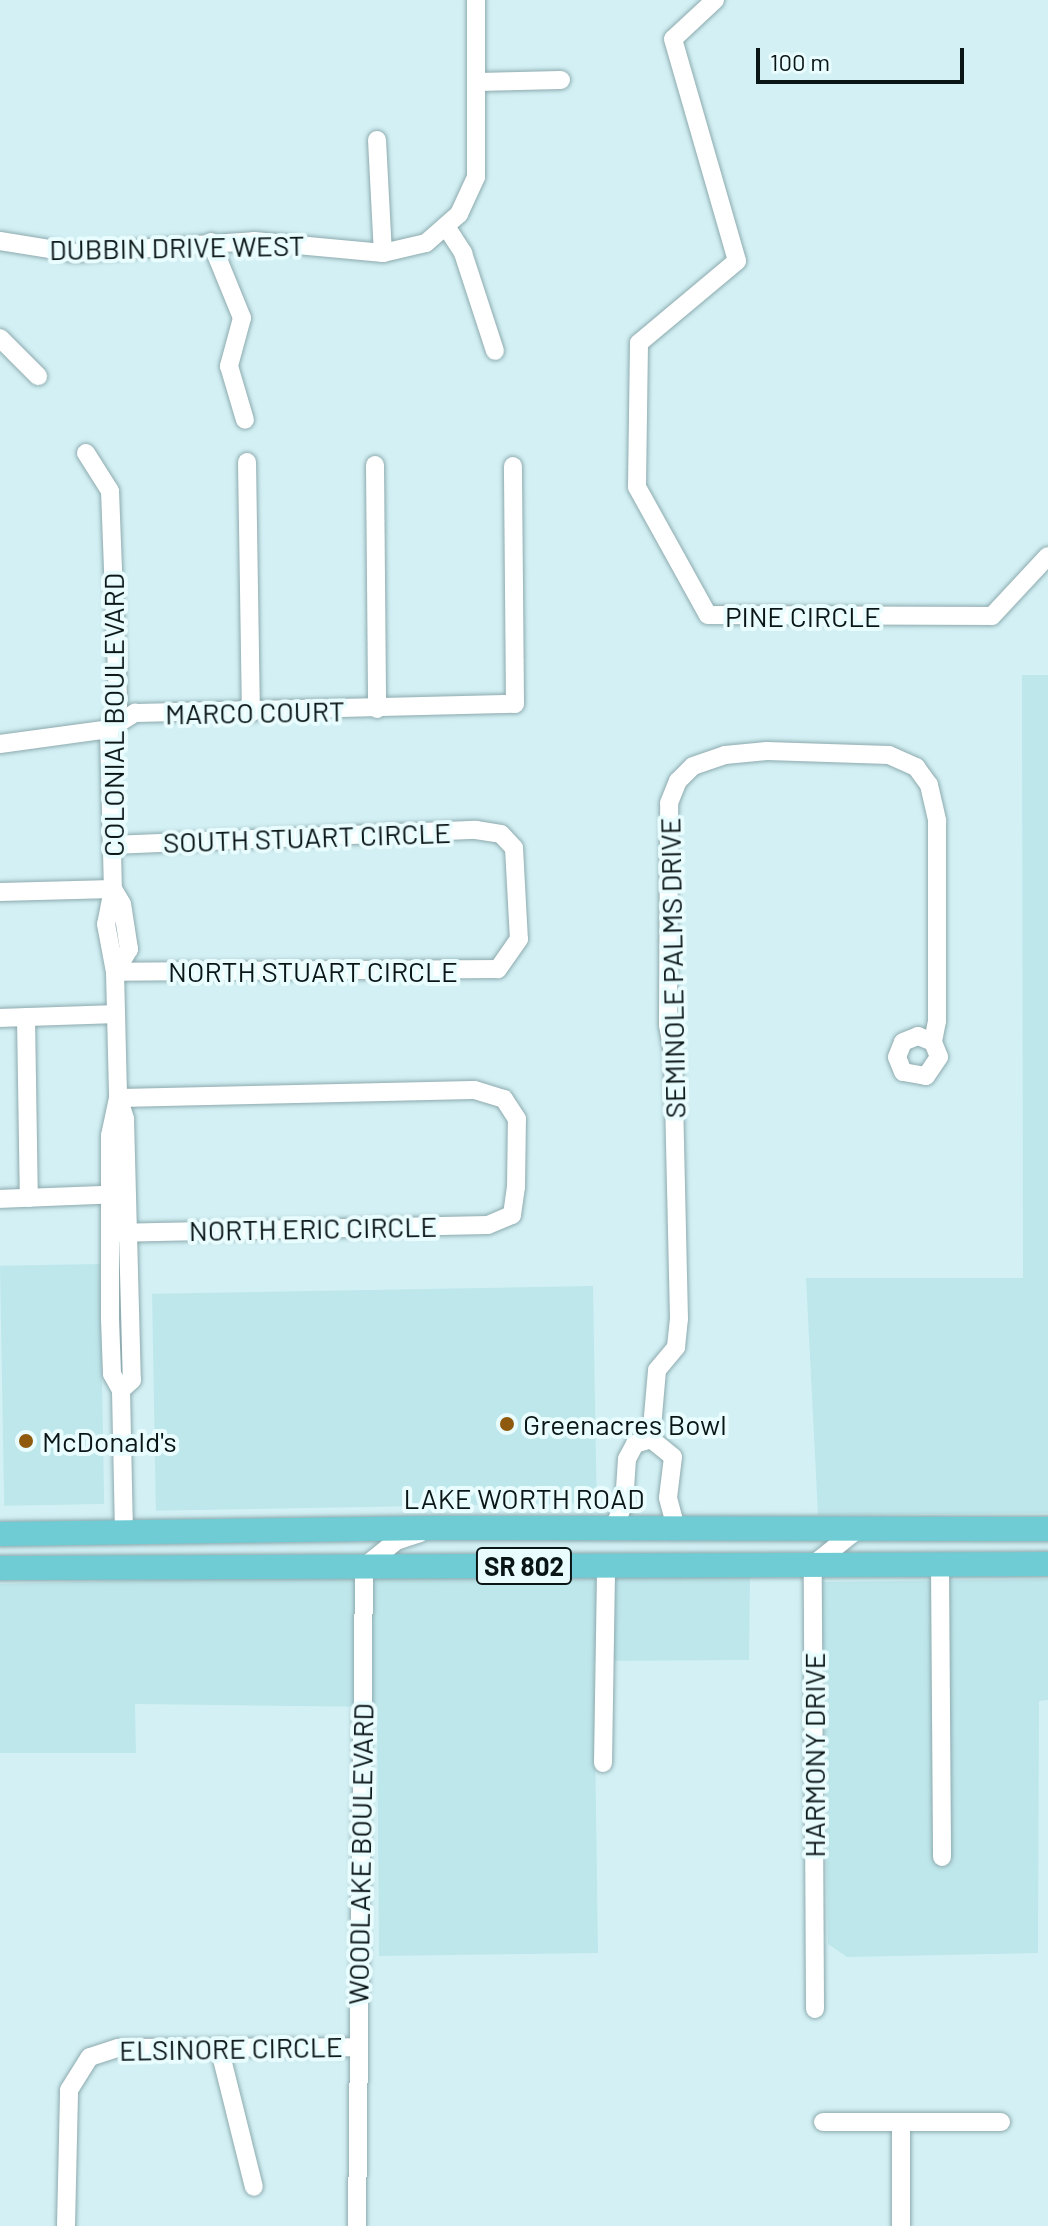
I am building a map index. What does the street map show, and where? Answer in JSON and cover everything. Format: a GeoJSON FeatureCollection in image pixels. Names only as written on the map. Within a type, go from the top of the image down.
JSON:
{"type":"FeatureCollection","features":[{"type":"Feature","properties":{"kind":"main road","name":"LAKE WORTH ROAD"},"geometry":{"type":"LineString","coordinates":[[0,1534],[124,1530],[614,1527],[1048,1529]]}},
{"type":"Feature","properties":{"kind":"main road"},"geometry":{"type":"LineString","coordinates":[[606,1565],[643,1550],[786,1549],[802,1527]]}},
{"type":"Feature","properties":{"kind":"main road"},"geometry":{"type":"LineString","coordinates":[[940,1566],[1008,1550],[1048,1549]]}},
{"type":"Feature","properties":{"kind":"main road","name":"SR 802"},"geometry":{"type":"LineString","coordinates":[[0,1568],[1048,1564]]}},
{"type":"Feature","properties":{"kind":"street","name":"DUBBIN DRIVE WEST"},"geometry":{"type":"LineString","coordinates":[[0,241],[75,253],[211,242],[304,244],[383,253],[415,248],[447,228],[469,198],[476,177],[476,0]]}},
{"type":"Feature","properties":{"kind":"street","name":"PINE CIRCLE"},"geometry":{"type":"LineString","coordinates":[[715,0],[673,39],[737,261],[639,343],[637,487],[708,615],[992,616],[1048,556]]}},
{"type":"Feature","properties":{"kind":"street"},"geometry":{"type":"LineString","coordinates":[[477,82],[561,80]]}},
{"type":"Feature","properties":{"kind":"street"},"geometry":{"type":"LineString","coordinates":[[377,140],[383,253]]}},
{"type":"Feature","properties":{"kind":"street"},"geometry":{"type":"LineString","coordinates":[[447,228],[463,253],[495,351]]}},
{"type":"Feature","properties":{"kind":"street"},"geometry":{"type":"LineString","coordinates":[[211,242],[242,318],[229,366],[245,420]]}},
{"type":"Feature","properties":{"kind":"street"},"geometry":{"type":"LineString","coordinates":[[0,338],[38,376]]}},
{"type":"Feature","properties":{"kind":"street","name":"COLONIAL BOULEVARD"},"geometry":{"type":"LineString","coordinates":[[86,453],[110,491],[118,704],[109,729],[113,889],[122,904],[129,949],[115,972],[118,1098],[110,1136],[120,1194],[120,1232]]}},
{"type":"Feature","properties":{"kind":"street"},"geometry":{"type":"LineString","coordinates":[[247,462],[251,713]]}},
{"type":"Feature","properties":{"kind":"street"},"geometry":{"type":"LineString","coordinates":[[375,465],[377,709]]}},
{"type":"Feature","properties":{"kind":"street","name":"MARCO COURT"},"geometry":{"type":"LineString","coordinates":[[0,744],[109,729],[135,713],[251,713],[515,704],[513,466]]}},
{"type":"Feature","properties":{"kind":"street","name":"SEMINOLE PALMS DRIVE"},"geometry":{"type":"LineString","coordinates":[[651,1439],[657,1370],[676,1347],[679,1319],[673,1053],[668,1025],[669,803],[678,781],[693,766],[725,755],[767,751],[889,755],[916,767],[929,785],[937,821],[937,1021],[933,1042]]}},
{"type":"Feature","properties":{"kind":"street","name":"SOUTH STUART CIRCLE"},"geometry":{"type":"LineString","coordinates":[[112,845],[476,830],[501,834],[514,848],[519,939],[507,959]]}},
{"type":"Feature","properties":{"kind":"street"},"geometry":{"type":"LineString","coordinates":[[0,892],[113,889]]}},
{"type":"Feature","properties":{"kind":"street","name":"NORTH STUART CIRCLE"},"geometry":{"type":"LineString","coordinates":[[115,972],[498,969],[507,959]]}},
{"type":"Feature","properties":{"kind":"street"},"geometry":{"type":"LineString","coordinates":[[0,1018],[116,1014]]}},
{"type":"Feature","properties":{"kind":"street"},"geometry":{"type":"LineString","coordinates":[[26,1017],[29,1198]]}},
{"type":"Feature","properties":{"kind":"street","name":"NORTH ERIC CIRCLE"},"geometry":{"type":"LineString","coordinates":[[118,1098],[474,1090],[504,1099],[517,1119],[512,1215],[488,1225],[120,1232]]}},
{"type":"Feature","properties":{"kind":"street"},"geometry":{"type":"LineString","coordinates":[[0,1199],[120,1194]]}},
{"type":"Feature","properties":{"kind":"street"},"geometry":{"type":"LineString","coordinates":[[120,1232],[112,1374],[121,1390],[124,1530]]}},
{"type":"Feature","properties":{"kind":"street"},"geometry":{"type":"LineString","coordinates":[[614,1527],[624,1504],[627,1459],[635,1444],[651,1439],[673,1457],[668,1498],[676,1527]]}},
{"type":"Feature","properties":{"kind":"street"},"geometry":{"type":"LineString","coordinates":[[813,1565],[839,1540],[863,1526]]}},
{"type":"Feature","properties":{"kind":"street"},"geometry":{"type":"LineString","coordinates":[[364,1567],[396,1541],[437,1528]]}},
{"type":"Feature","properties":{"kind":"street"},"geometry":{"type":"LineString","coordinates":[[603,1763],[606,1565]]}},
{"type":"Feature","properties":{"kind":"street","name":"HARMONY DRIVE"},"geometry":{"type":"LineString","coordinates":[[813,1565],[815,2009]]}},
{"type":"Feature","properties":{"kind":"street"},"geometry":{"type":"LineString","coordinates":[[940,1566],[942,1857]]}},
{"type":"Feature","properties":{"kind":"street","name":"WOODLAKE BOULEVARD"},"geometry":{"type":"LineString","coordinates":[[357,2226],[364,1567]]}},
{"type":"Feature","properties":{"kind":"street"},"geometry":{"type":"LineString","coordinates":[[219,2047],[254,2187]]}},
{"type":"Feature","properties":{"kind":"street","name":"ELSINORE CIRCLE"},"geometry":{"type":"LineString","coordinates":[[66,2226],[67,2101],[83,2064],[118,2048],[358,2047]]}},
{"type":"Feature","properties":{"kind":"street"},"geometry":{"type":"LineString","coordinates":[[823,2122],[1001,2122]]}},
{"type":"Feature","properties":{"kind":"street"},"geometry":{"type":"LineString","coordinates":[[901,2122],[901,2226]]}},
{"type":"Feature","properties":{"kind":"shaded area"},"geometry":{"type":"Polygon","coordinates":[[[1022,675],[1048,675],[1048,1513],[818,1515],[806,1278],[1023,1278],[1022,675]]]}},
{"type":"Feature","properties":{"kind":"shaded area"},"geometry":{"type":"Polygon","coordinates":[[[100,1264],[104,1504],[4,1506],[0,1266],[100,1264]]]}},
{"type":"Feature","properties":{"kind":"shaded area","name":"Greenacres Bowl"},"geometry":{"type":"Polygon","coordinates":[[[593,1286],[597,1503],[156,1511],[152,1294],[593,1286]]]}},
{"type":"Feature","properties":{"kind":"shaded area"},"geometry":{"type":"Polygon","coordinates":[[[388,1574],[750,1576],[749,1660],[594,1661],[598,1953],[379,1956],[377,1707],[135,1704],[136,1753],[0,1753],[0,1584],[388,1574]]]}},
{"type":"Feature","properties":{"kind":"shaded area"},"geometry":{"type":"Polygon","coordinates":[[[1048,1579],[1048,1700],[1039,1701],[1038,1953],[847,1957],[828,1944],[822,1582],[1048,1579]]]}},
{"type":"Feature","properties":{"kind":"place","name":"Greenacres Bowl"},"geometry":{"type":"Point","coordinates":[507,1424]}},
{"type":"Feature","properties":{"kind":"place","name":"McDonald's"},"geometry":{"type":"Point","coordinates":[26,1441]}}]}
